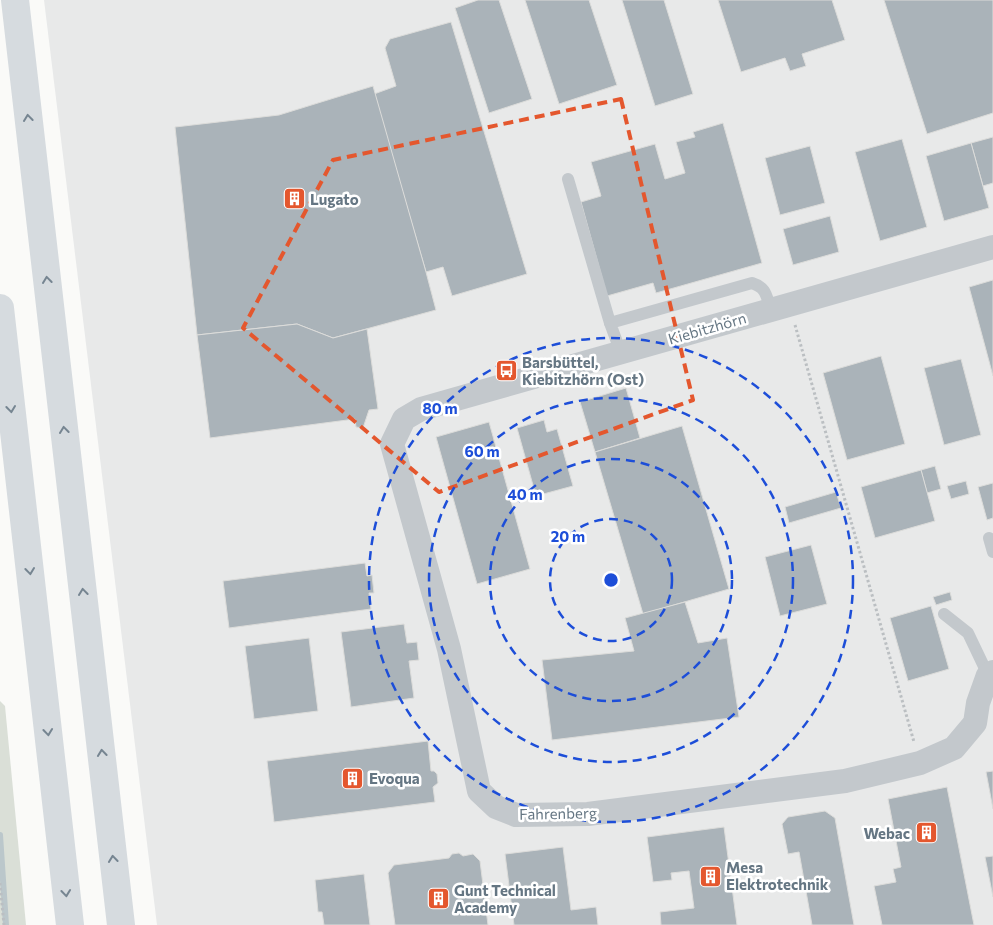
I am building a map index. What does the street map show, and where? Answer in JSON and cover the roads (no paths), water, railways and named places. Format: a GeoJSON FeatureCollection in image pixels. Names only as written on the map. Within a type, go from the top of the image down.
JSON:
{"type":"FeatureCollection","features":[{"type":"Feature","properties":{"kind":"highway"},"geometry":{"type":"LineString","coordinates":[[15,0],[121,925]]}},
{"type":"Feature","properties":{"kind":"highway"},"geometry":{"type":"LineString","coordinates":[[0,308],[70,925]]}},
{"type":"Feature","properties":{"kind":"street","name":"Kiebitzhörn"},"geometry":{"type":"LineString","coordinates":[[421,409],[993,247]]}},
{"type":"Feature","properties":{"kind":"street","name":"Fahrenberg"},"geometry":{"type":"LineString","coordinates":[[421,409],[404,419],[392,444],[449,649],[479,791],[496,806],[516,815],[588,814],[845,781],[920,763],[954,748],[975,723],[978,703],[991,674]]}},
{"type":"Feature","properties":{"kind":"lane"},"geometry":{"type":"LineString","coordinates":[[568,179],[610,323],[621,353]]}},
{"type":"Feature","properties":{"kind":"lane"},"geometry":{"type":"LineString","coordinates":[[610,323],[752,283],[760,285],[780,307]]}},
{"type":"Feature","properties":{"kind":"lane"},"geometry":{"type":"LineString","coordinates":[[989,538],[993,552]]}},
{"type":"Feature","properties":{"kind":"lane"},"geometry":{"type":"LineString","coordinates":[[944,614],[968,633],[991,674]]}},
{"type":"Feature","properties":{"kind":"waterway"},"geometry":{"type":"LineString","coordinates":[[0,835],[6,925]]}},
{"type":"Feature","properties":{"kind":"place","name":"Lugato"},"geometry":{"type":"Point","coordinates":[294,199]}},
{"type":"Feature","properties":{"kind":"place","name":"Barsbüttel, Kiebitzhörn (Ost)"},"geometry":{"type":"Point","coordinates":[506,371]}},
{"type":"Feature","properties":{"kind":"place","name":"Evoqua"},"geometry":{"type":"Point","coordinates":[353,778]}},
{"type":"Feature","properties":{"kind":"place","name":"Webac"},"geometry":{"type":"Point","coordinates":[926,833]}},
{"type":"Feature","properties":{"kind":"place","name":"Mesa Elektrotechnik"},"geometry":{"type":"Point","coordinates":[710,876]}},
{"type":"Feature","properties":{"kind":"place","name":"Gunt Technical Academy"},"geometry":{"type":"Point","coordinates":[438,899]}}]}
